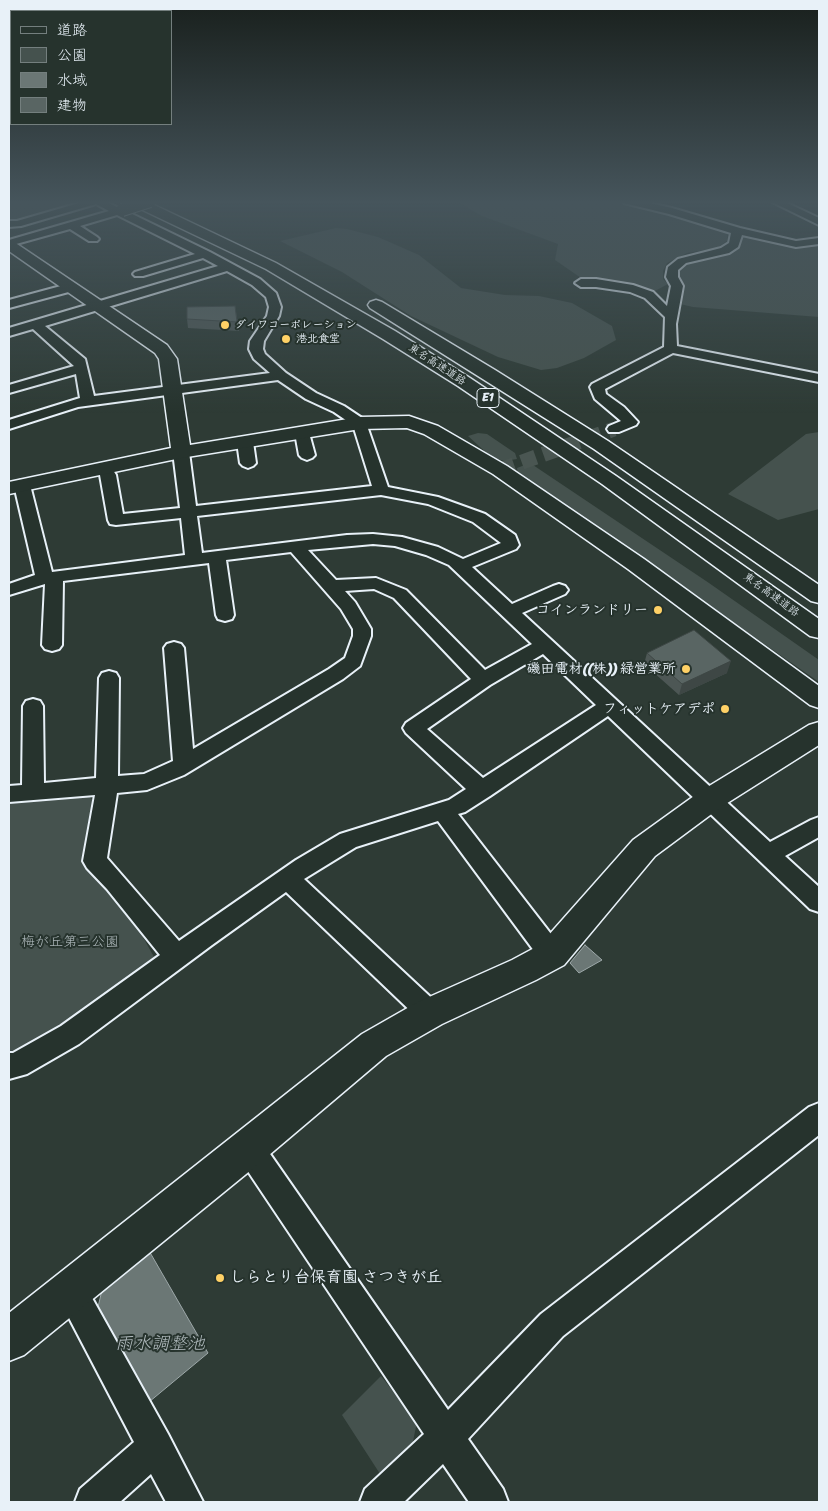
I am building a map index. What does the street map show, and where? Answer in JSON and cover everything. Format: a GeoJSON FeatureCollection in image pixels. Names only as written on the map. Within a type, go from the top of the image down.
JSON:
{"type":"FeatureCollection","features":[{"type":"Feature","properties":{"kind":"main road"},"geometry":{"type":"LineString","coordinates":[[49,272],[161,349],[168,359],[174,391],[181,452]]}},
{"type":"Feature","properties":{"kind":"main road"},"geometry":{"type":"LineString","coordinates":[[262,272],[299,299]]}},
{"type":"Feature","properties":{"kind":"main road","name":"東名高速道路"},"geometry":{"type":"LineString","coordinates":[[280,272],[389,335],[464,382],[609,480],[819,630]]}},
{"type":"Feature","properties":{"kind":"main road","name":"東名高速道路"},"geometry":{"type":"LineString","coordinates":[[362,296],[601,445],[819,596]]}},
{"type":"Feature","properties":{"kind":"main road"},"geometry":{"type":"LineString","coordinates":[[478,414],[786,605]]}},
{"type":"Feature","properties":{"kind":"main road"},"geometry":{"type":"LineString","coordinates":[[15,486],[181,452],[343,427],[360,422],[409,422],[431,430],[500,470],[636,564],[819,699]]}},
{"type":"Feature","properties":{"kind":"main road"},"geometry":{"type":"LineString","coordinates":[[9,1340],[249,1148],[374,1045],[430,1013],[524,970],[552,955],[644,848],[711,799],[819,732]]}},
{"type":"Feature","properties":{"kind":"street"},"geometry":{"type":"LineString","coordinates":[[139,274],[147,272]]}},
{"type":"Feature","properties":{"kind":"street"},"geometry":{"type":"LineString","coordinates":[[9,332],[214,272]]}},
{"type":"Feature","properties":{"kind":"street"},"geometry":{"type":"LineString","coordinates":[[237,272],[256,282],[272,296],[275,307],[273,316],[257,341],[256,348],[259,356],[281,376],[310,396],[339,409],[360,422],[381,490]]}},
{"type":"Feature","properties":{"kind":"street"},"geometry":{"type":"LineString","coordinates":[[671,349],[670,324],[677,286],[672,277],[672,272]]}},
{"type":"Feature","properties":{"kind":"street"},"geometry":{"type":"LineString","coordinates":[[581,283],[596,283],[633,289],[649,295],[672,316]]}},
{"type":"Feature","properties":{"kind":"street"},"geometry":{"type":"LineString","coordinates":[[9,294],[14,303],[72,287]]}},
{"type":"Feature","properties":{"kind":"street"},"geometry":{"type":"LineString","coordinates":[[35,324],[80,362],[88,402]]}},
{"type":"Feature","properties":{"kind":"street"},"geometry":{"type":"LineString","coordinates":[[614,429],[630,422],[619,410],[600,396],[597,387],[671,349],[819,378]]}},
{"type":"Feature","properties":{"kind":"street"},"geometry":{"type":"LineString","coordinates":[[9,389],[81,368]]}},
{"type":"Feature","properties":{"kind":"street"},"geometry":{"type":"LineString","coordinates":[[9,424],[76,403],[281,376]]}},
{"type":"Feature","properties":{"kind":"street"},"geometry":{"type":"LineString","coordinates":[[302,433],[307,455]]}},
{"type":"Feature","properties":{"kind":"street"},"geometry":{"type":"LineString","coordinates":[[245,442],[248,463]]}},
{"type":"Feature","properties":{"kind":"street"},"geometry":{"type":"LineString","coordinates":[[181,452],[194,560]]}},
{"type":"Feature","properties":{"kind":"street"},"geometry":{"type":"LineString","coordinates":[[104,468],[108,476],[116,520],[381,490],[432,500],[479,518],[509,539],[510,545],[460,566]]}},
{"type":"Feature","properties":{"kind":"street"},"geometry":{"type":"LineString","coordinates":[[15,486],[50,578],[52,645]]}},
{"type":"Feature","properties":{"kind":"street"},"geometry":{"type":"LineString","coordinates":[[9,590],[50,578],[356,540],[396,541],[432,551],[455,561],[819,902]]}},
{"type":"Feature","properties":{"kind":"street"},"geometry":{"type":"LineString","coordinates":[[9,794],[147,782],[184,764],[336,674],[353,661],[362,629],[349,606],[296,547]]}},
{"type":"Feature","properties":{"kind":"street"},"geometry":{"type":"LineString","coordinates":[[217,557],[225,615]]}},
{"type":"Feature","properties":{"kind":"street"},"geometry":{"type":"LineString","coordinates":[[332,586],[376,583],[400,594],[483,680]]}},
{"type":"Feature","properties":{"kind":"street"},"geometry":{"type":"LineString","coordinates":[[510,612],[559,590]]}},
{"type":"Feature","properties":{"kind":"street"},"geometry":{"type":"LineString","coordinates":[[482,790],[414,728],[483,680],[544,645]]}},
{"type":"Feature","properties":{"kind":"street"},"geometry":{"type":"LineString","coordinates":[[174,648],[184,764]]}},
{"type":"Feature","properties":{"kind":"street"},"geometry":{"type":"LineString","coordinates":[[109,678],[107,786],[95,861],[115,882],[176,956]]}},
{"type":"Feature","properties":{"kind":"street"},"geometry":{"type":"LineString","coordinates":[[9,1066],[17,1065],[70,1035],[176,956],[288,880],[304,867],[348,840],[444,812],[457,806],[610,705]]}},
{"type":"Feature","properties":{"kind":"street"},"geometry":{"type":"LineString","coordinates":[[33,706],[33,792]]}},
{"type":"Feature","properties":{"kind":"street"},"geometry":{"type":"LineString","coordinates":[[444,812],[552,955]]}},
{"type":"Feature","properties":{"kind":"street"},"geometry":{"type":"LineString","coordinates":[[769,854],[819,826]]}},
{"type":"Feature","properties":{"kind":"street"},"geometry":{"type":"LineString","coordinates":[[288,880],[430,1013]]}},
{"type":"Feature","properties":{"kind":"street"},"geometry":{"type":"LineString","coordinates":[[378,1502],[445,1438],[552,1325],[819,1117]]}},
{"type":"Feature","properties":{"kind":"street"},"geometry":{"type":"LineString","coordinates":[[249,1148],[490,1502]]}},
{"type":"Feature","properties":{"kind":"street"},"geometry":{"type":"LineString","coordinates":[[71,1291],[185,1502]]}},
{"type":"Feature","properties":{"kind":"street"},"geometry":{"type":"LineString","coordinates":[[93,1502],[156,1446]]}},
{"type":"Feature","properties":{"kind":"green space"},"geometry":{"type":"Polygon","coordinates":[[[342,272],[440,272],[461,288],[505,295],[539,296],[572,303],[612,326],[616,340],[584,358],[557,368],[541,370],[498,357],[411,316],[342,272]]]}},
{"type":"Feature","properties":{"kind":"green space"},"geometry":{"type":"Polygon","coordinates":[[[572,272],[663,272],[663,279],[668,284],[653,292],[628,285],[584,280],[572,272]]]}},
{"type":"Feature","properties":{"kind":"green space"},"geometry":{"type":"Polygon","coordinates":[[[677,272],[819,272],[819,317],[693,307],[680,304],[685,285],[678,279],[677,272]]]}},
{"type":"Feature","properties":{"kind":"green space"},"geometry":{"type":"Polygon","coordinates":[[[819,432],[819,509],[778,520],[728,494],[806,434],[819,432]]]}},
{"type":"Feature","properties":{"kind":"green space"},"geometry":{"type":"Polygon","coordinates":[[[478,433],[487,434],[515,453],[517,459],[504,461],[491,457],[468,436],[478,433]]]}},
{"type":"Feature","properties":{"kind":"green space"},"geometry":{"type":"Polygon","coordinates":[[[530,463],[709,583],[819,660],[819,682],[518,473],[517,468],[530,463]]]}},
{"type":"Feature","properties":{"kind":"green space","name":"梅が丘第三公園"},"geometry":{"type":"Polygon","coordinates":[[[89,796],[98,806],[86,866],[134,921],[154,957],[30,1049],[9,1051],[9,802],[89,796]]]}},
{"type":"Feature","properties":{"kind":"green space"},"geometry":{"type":"Polygon","coordinates":[[[381,1376],[417,1422],[412,1446],[382,1477],[342,1415],[381,1376]]]}},
{"type":"Feature","properties":{"kind":"water"},"geometry":{"type":"Polygon","coordinates":[[[585,945],[602,960],[579,973],[570,963],[585,945]]]}},
{"type":"Feature","properties":{"kind":"water","name":"雨水調整池"},"geometry":{"type":"Polygon","coordinates":[[[148,1249],[208,1353],[149,1402],[98,1307],[103,1286],[148,1249]]]}},
{"type":"Feature","properties":{"kind":"building"},"geometry":{"type":"Polygon","coordinates":[[[235,306],[237,322],[187,319],[187,307],[235,306]]]}},
{"type":"Feature","properties":{"kind":"building","name":"磯田電材((株)) 緑営業所"},"geometry":{"type":"Polygon","coordinates":[[[694,630],[731,661],[682,684],[647,653],[694,630]]]}},
{"type":"Feature","properties":{"kind":"tunnel"},"geometry":{"type":"LineString","coordinates":[[500,470],[614,429]]}},
{"type":"Feature","properties":{"kind":"place","name":"ダイワコーポレーション"},"geometry":{"type":"Point","coordinates":[225,325]}},
{"type":"Feature","properties":{"kind":"place","name":"港北食堂"},"geometry":{"type":"Point","coordinates":[286,339]}},
{"type":"Feature","properties":{"kind":"place","name":"コインランドリー"},"geometry":{"type":"Point","coordinates":[658,610]}},
{"type":"Feature","properties":{"kind":"place","name":"磯田電材((株)) 緑営業所"},"geometry":{"type":"Point","coordinates":[686,669]}},
{"type":"Feature","properties":{"kind":"place","name":"フィットケアデポ"},"geometry":{"type":"Point","coordinates":[725,709]}},
{"type":"Feature","properties":{"kind":"place","name":"しらとり台保育園 さつきが丘"},"geometry":{"type":"Point","coordinates":[220,1278]}}]}
